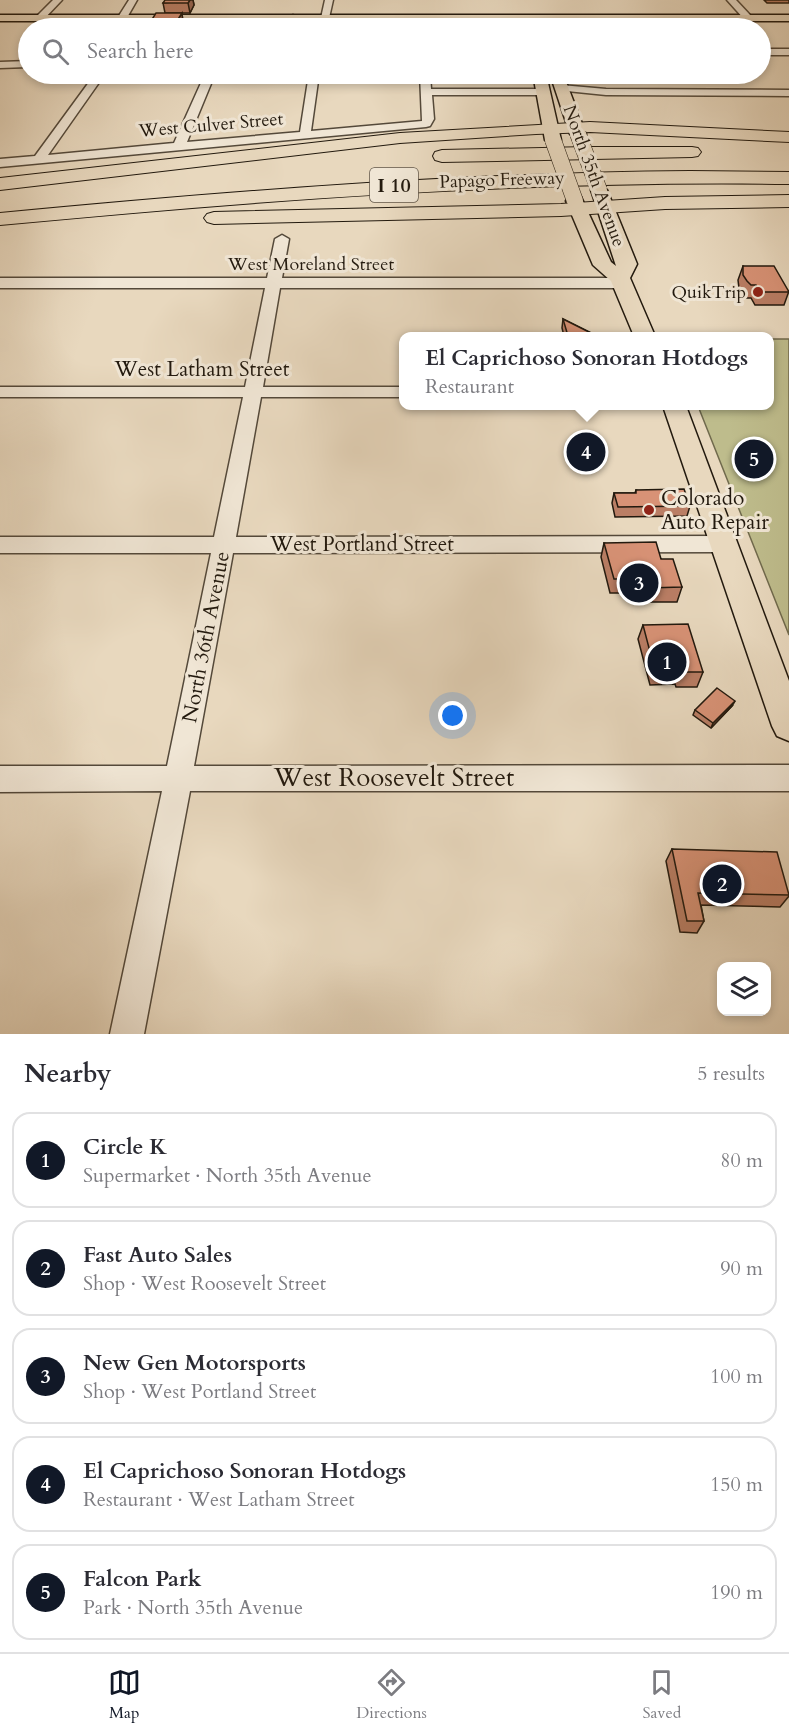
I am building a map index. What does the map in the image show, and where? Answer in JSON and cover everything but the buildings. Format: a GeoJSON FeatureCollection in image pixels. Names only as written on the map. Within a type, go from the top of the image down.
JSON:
{"type":"FeatureCollection","features":[{"type":"Feature","properties":{"kind":"highway"},"geometry":{"type":"LineString","coordinates":[[0,183],[400,138],[550,131],[789,137]]}},
{"type":"Feature","properties":{"kind":"highway","name":"Papago Freeway"},"geometry":{"type":"LineString","coordinates":[[426,157],[577,152],[709,152]]}},
{"type":"Feature","properties":{"kind":"highway"},"geometry":{"type":"LineString","coordinates":[[732,152],[789,153]]}},
{"type":"Feature","properties":{"kind":"highway","name":"I 10"},"geometry":{"type":"LineString","coordinates":[[0,191],[371,160]]}},
{"type":"Feature","properties":{"kind":"highway","name":"Papago Freeway"},"geometry":{"type":"LineString","coordinates":[[0,219],[233,197],[437,182],[619,176],[789,178]]}},
{"type":"Feature","properties":{"kind":"highway"},"geometry":{"type":"LineString","coordinates":[[0,229],[184,219],[603,203],[789,201]]}},
{"type":"Feature","properties":{"kind":"main road"},"geometry":{"type":"LineString","coordinates":[[525,5],[529,18]]}},
{"type":"Feature","properties":{"kind":"main road"},"geometry":{"type":"LineString","coordinates":[[0,18],[40,18]]}},
{"type":"Feature","properties":{"kind":"main road"},"geometry":{"type":"LineString","coordinates":[[771,19],[788,19]]}},
{"type":"Feature","properties":{"kind":"main road","name":"North 35th Avenue"},"geometry":{"type":"LineString","coordinates":[[540,84],[550,131],[576,205],[603,265],[621,280],[643,332]]}},
{"type":"Feature","properties":{"kind":"main road","name":"North 35th Avenue"},"geometry":{"type":"LineString","coordinates":[[560,84],[627,264],[621,280]]}},
{"type":"Feature","properties":{"kind":"main road"},"geometry":{"type":"LineString","coordinates":[[676,410],[789,726]]}},
{"type":"Feature","properties":{"kind":"street"},"geometry":{"type":"LineString","coordinates":[[40,18],[57,0]]}},
{"type":"Feature","properties":{"kind":"street"},"geometry":{"type":"LineString","coordinates":[[126,18],[133,0]]}},
{"type":"Feature","properties":{"kind":"street"},"geometry":{"type":"LineString","coordinates":[[325,18],[328,0]]}},
{"type":"Feature","properties":{"kind":"street"},"geometry":{"type":"LineString","coordinates":[[731,0],[748,18]]}},
{"type":"Feature","properties":{"kind":"street"},"geometry":{"type":"LineString","coordinates":[[771,52],[789,52]]}},
{"type":"Feature","properties":{"kind":"street"},"geometry":{"type":"LineString","coordinates":[[0,65],[18,64]]}},
{"type":"Feature","properties":{"kind":"street"},"geometry":{"type":"LineString","coordinates":[[39,159],[93,84]]}},
{"type":"Feature","properties":{"kind":"street"},"geometry":{"type":"LineString","coordinates":[[179,146],[206,84]]}},
{"type":"Feature","properties":{"kind":"street"},"geometry":{"type":"LineString","coordinates":[[305,135],[313,84]]}},
{"type":"Feature","properties":{"kind":"street"},"geometry":{"type":"LineString","coordinates":[[426,84],[426,92],[542,92]]}},
{"type":"Feature","properties":{"kind":"street"},"geometry":{"type":"LineString","coordinates":[[561,88],[789,93]]}},
{"type":"Feature","properties":{"kind":"street","name":"West Culver Street"},"geometry":{"type":"LineString","coordinates":[[0,163],[426,124],[428,119],[426,92]]}},
{"type":"Feature","properties":{"kind":"street","name":"North 36th Avenue"},"geometry":{"type":"LineString","coordinates":[[127,1034],[179,778],[282,239]]}},
{"type":"Feature","properties":{"kind":"street","name":"West Moreland Street"},"geometry":{"type":"LineString","coordinates":[[0,283],[621,280]]}},
{"type":"Feature","properties":{"kind":"street","name":"West Latham Street"},"geometry":{"type":"LineString","coordinates":[[0,392],[399,392]]}},
{"type":"Feature","properties":{"kind":"street","name":"West Portland Street"},"geometry":{"type":"LineString","coordinates":[[0,545],[723,544]]}},
{"type":"Feature","properties":{"kind":"street","name":"West Roosevelt Street"},"geometry":{"type":"LineString","coordinates":[[0,778],[789,778]]}},
{"type":"Feature","properties":{"kind":"shaded area"},"geometry":{"type":"Polygon","coordinates":[[[774,339],[789,339],[789,635],[700,410],[774,410],[774,339]]]}},
{"type":"Feature","properties":{"kind":"place","name":"QuikTrip"},"geometry":{"type":"Point","coordinates":[758,292]}},
{"type":"Feature","properties":{"kind":"place","name":"El Caprichoso Sonoran Hotdogs"},"geometry":{"type":"Point","coordinates":[586,452]}},
{"type":"Feature","properties":{"kind":"place","name":"Falcon Park"},"geometry":{"type":"Point","coordinates":[754,459]}},
{"type":"Feature","properties":{"kind":"place","name":"Colorado Auto Repair"},"geometry":{"type":"Point","coordinates":[649,510]}},
{"type":"Feature","properties":{"kind":"place","name":"New Gen Motorsports"},"geometry":{"type":"Point","coordinates":[639,583]}},
{"type":"Feature","properties":{"kind":"place","name":"Circle K"},"geometry":{"type":"Point","coordinates":[667,662]}},
{"type":"Feature","properties":{"kind":"place","name":"Fast Auto Sales"},"geometry":{"type":"Point","coordinates":[722,884]}}]}
